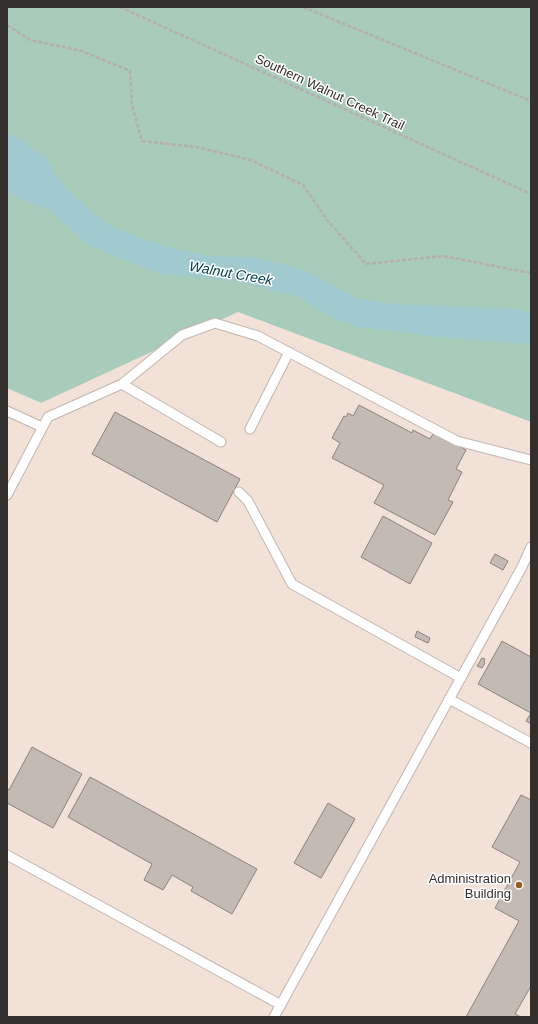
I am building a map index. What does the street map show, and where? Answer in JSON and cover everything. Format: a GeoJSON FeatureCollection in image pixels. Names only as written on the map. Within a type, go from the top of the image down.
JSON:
{"type":"FeatureCollection","features":[{"type":"Feature","properties":{"kind":"lane"},"geometry":{"type":"LineString","coordinates":[[7,495],[48,417],[122,384],[182,335],[215,323],[258,336],[457,440],[531,460]]}},
{"type":"Feature","properties":{"kind":"lane"},"geometry":{"type":"LineString","coordinates":[[250,429],[289,352]]}},
{"type":"Feature","properties":{"kind":"lane"},"geometry":{"type":"LineString","coordinates":[[122,384],[221,442]]}},
{"type":"Feature","properties":{"kind":"lane"},"geometry":{"type":"LineString","coordinates":[[7,411],[42,428]]}},
{"type":"Feature","properties":{"kind":"lane"},"geometry":{"type":"LineString","coordinates":[[239,492],[248,501],[292,584],[461,678]]}},
{"type":"Feature","properties":{"kind":"lane"},"geometry":{"type":"LineString","coordinates":[[274,1017],[530,553]]}},
{"type":"Feature","properties":{"kind":"lane"},"geometry":{"type":"LineString","coordinates":[[449,699],[531,742]]}},
{"type":"Feature","properties":{"kind":"lane"},"geometry":{"type":"LineString","coordinates":[[7,855],[281,1005]]}},
{"type":"Feature","properties":{"kind":"path","name":"Southern Walnut Creek Trail"},"geometry":{"type":"LineString","coordinates":[[120,7],[531,194]]}},
{"type":"Feature","properties":{"kind":"path"},"geometry":{"type":"LineString","coordinates":[[303,7],[531,101]]}},
{"type":"Feature","properties":{"kind":"path"},"geometry":{"type":"LineString","coordinates":[[7,24],[30,40],[82,52],[130,71],[132,105],[142,141],[196,147],[251,160],[303,185],[328,220],[366,264],[443,256],[531,273]]}},
{"type":"Feature","properties":{"kind":"shaded area"},"geometry":{"type":"Polygon","coordinates":[[[238,312],[531,422],[531,1017],[7,1017],[7,388],[41,403],[238,312]]]}},
{"type":"Feature","properties":{"kind":"green space"},"geometry":{"type":"Polygon","coordinates":[[[7,7],[531,7],[531,422],[238,312],[41,403],[7,388],[7,7]]]}},
{"type":"Feature","properties":{"kind":"water","name":"Walnut Creek"},"geometry":{"type":"Polygon","coordinates":[[[7,133],[17,137],[47,158],[56,176],[66,188],[92,212],[112,227],[168,247],[206,256],[249,257],[276,262],[310,272],[356,298],[393,304],[514,309],[531,312],[531,344],[438,337],[359,327],[334,319],[301,297],[236,281],[161,274],[89,245],[50,211],[7,192],[7,133]]]}},
{"type":"Feature","properties":{"kind":"building"},"geometry":{"type":"Polygon","coordinates":[[[359,405],[412,433],[413,430],[430,439],[434,432],[466,450],[456,469],[462,472],[448,500],[453,502],[435,535],[374,503],[384,485],[332,458],[340,443],[332,438],[344,416],[346,417],[348,413],[353,416],[359,405]]]}},
{"type":"Feature","properties":{"kind":"building"},"geometry":{"type":"Polygon","coordinates":[[[115,412],[240,479],[217,522],[92,454],[115,412]]]}},
{"type":"Feature","properties":{"kind":"building"},"geometry":{"type":"Polygon","coordinates":[[[383,516],[432,543],[410,584],[361,557],[383,516]]]}},
{"type":"Feature","properties":{"kind":"building"},"geometry":{"type":"Polygon","coordinates":[[[495,554],[508,561],[503,570],[490,563],[495,554]]]}},
{"type":"Feature","properties":{"kind":"building"},"geometry":{"type":"Polygon","coordinates":[[[417,631],[430,638],[428,643],[415,637],[417,631]]]}},
{"type":"Feature","properties":{"kind":"building"},"geometry":{"type":"Polygon","coordinates":[[[502,641],[531,657],[531,713],[478,684],[502,641]]]}},
{"type":"Feature","properties":{"kind":"building"},"geometry":{"type":"Polygon","coordinates":[[[482,658],[485,659],[485,663],[482,668],[477,666],[482,658]]]}},
{"type":"Feature","properties":{"kind":"building"},"geometry":{"type":"Polygon","coordinates":[[[531,713],[531,724],[526,721],[531,713]]]}},
{"type":"Feature","properties":{"kind":"building"},"geometry":{"type":"Polygon","coordinates":[[[32,747],[82,774],[53,828],[7,803],[7,788],[9,790],[32,747]]]}},
{"type":"Feature","properties":{"kind":"building"},"geometry":{"type":"Polygon","coordinates":[[[90,777],[257,869],[232,914],[191,891],[193,887],[172,875],[163,890],[144,880],[152,864],[68,817],[90,777]]]}},
{"type":"Feature","properties":{"kind":"building","name":"Administration Building"},"geometry":{"type":"Polygon","coordinates":[[[521,795],[531,800],[531,986],[515,1014],[521,1017],[466,1017],[519,921],[495,908],[520,862],[492,847],[521,795]]]}},
{"type":"Feature","properties":{"kind":"building"},"geometry":{"type":"Polygon","coordinates":[[[328,803],[355,819],[321,878],[294,863],[328,803]]]}},
{"type":"Feature","properties":{"kind":"place","name":"Administration Building"},"geometry":{"type":"Point","coordinates":[519,885]}}]}
